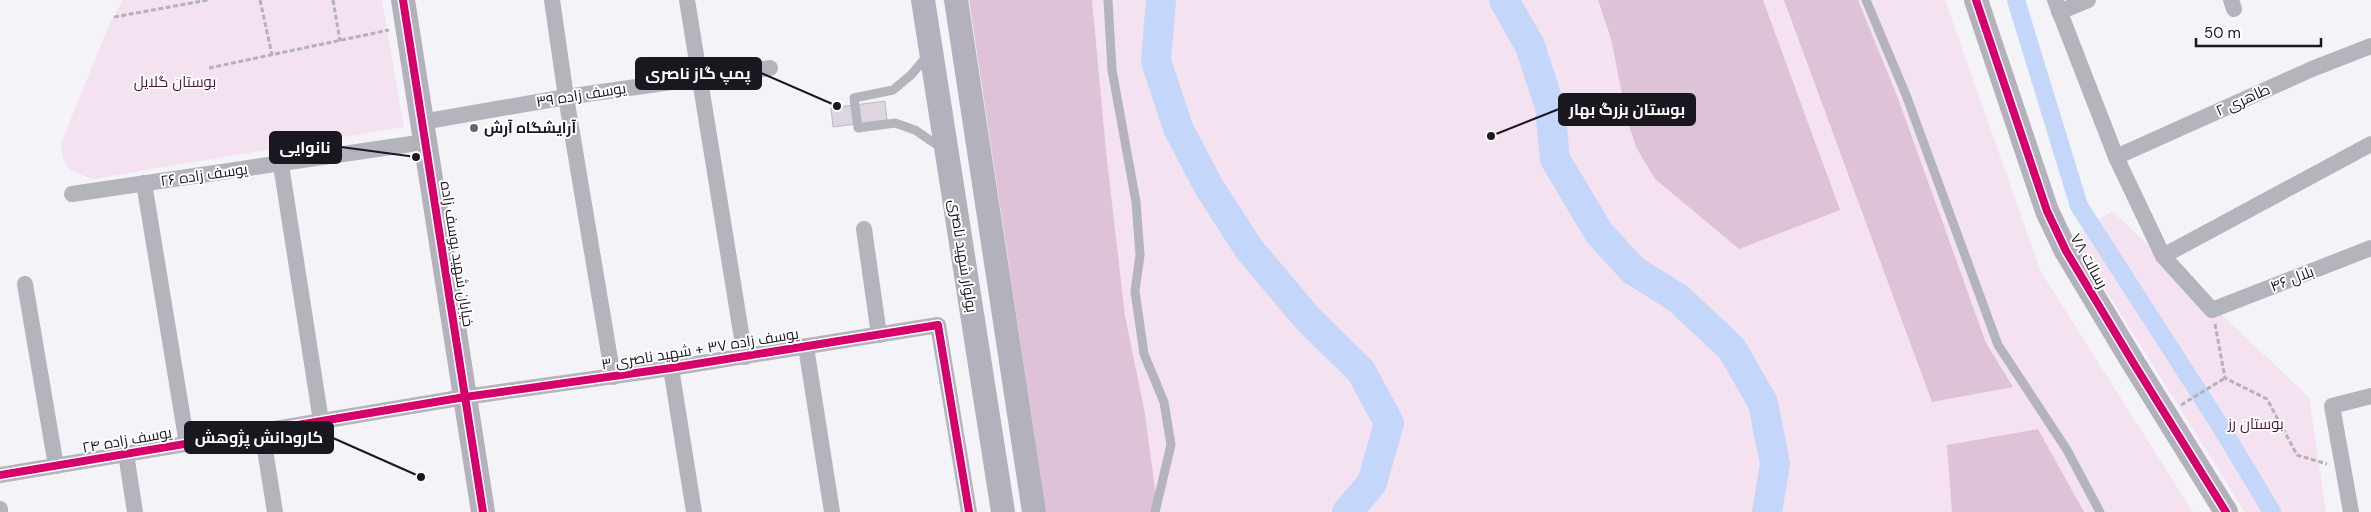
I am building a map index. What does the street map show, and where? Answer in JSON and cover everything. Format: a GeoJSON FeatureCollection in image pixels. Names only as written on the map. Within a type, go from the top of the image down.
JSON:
{"type":"FeatureCollection","features":[{"type":"Feature","properties":{"kind":"street","name":"خیابان شهید یوسف زاده"},"geometry":{"type":"LineString","coordinates":[[402,0],[484,512]]}},
{"type":"Feature","properties":{"kind":"street"},"geometry":{"type":"LineString","coordinates":[[552,0],[566,97],[613,377]]}},
{"type":"Feature","properties":{"kind":"street"},"geometry":{"type":"LineString","coordinates":[[687,0],[745,357]]}},
{"type":"Feature","properties":{"kind":"street","name":"بولوار شهید ناصری"},"geometry":{"type":"LineString","coordinates":[[923,0],[1003,512]]}},
{"type":"Feature","properties":{"kind":"street"},"geometry":{"type":"LineString","coordinates":[[956,0],[1034,512]]}},
{"type":"Feature","properties":{"kind":"street","name":"رسالت ۷۸"},"geometry":{"type":"LineString","coordinates":[[1976,0],[2047,211],[2066,250],[2226,512]]}},
{"type":"Feature","properties":{"kind":"street"},"geometry":{"type":"LineString","coordinates":[[2088,0],[2057,6],[2116,157],[2163,256],[2212,310]]}},
{"type":"Feature","properties":{"kind":"street","name":"طاهری ۲"},"geometry":{"type":"LineString","coordinates":[[2116,157],[2312,69],[2371,46]]}},
{"type":"Feature","properties":{"kind":"street","name":"یوسف زاده ۳۹"},"geometry":{"type":"LineString","coordinates":[[424,132],[566,97],[770,68]]}},
{"type":"Feature","properties":{"kind":"street","name":"یوسف زاده ۲۶"},"geometry":{"type":"LineString","coordinates":[[72,194],[281,165],[424,132]]}},
{"type":"Feature","properties":{"kind":"street"},"geometry":{"type":"LineString","coordinates":[[2163,256],[2371,144]]}},
{"type":"Feature","properties":{"kind":"street"},"geometry":{"type":"LineString","coordinates":[[281,165],[321,421]]}},
{"type":"Feature","properties":{"kind":"street"},"geometry":{"type":"LineString","coordinates":[[144,183],[187,444]]}},
{"type":"Feature","properties":{"kind":"street"},"geometry":{"type":"LineString","coordinates":[[864,229],[879,335]]}},
{"type":"Feature","properties":{"kind":"street","name":"بلال ۴۶"},"geometry":{"type":"LineString","coordinates":[[2212,310],[2371,248]]}},
{"type":"Feature","properties":{"kind":"street"},"geometry":{"type":"LineString","coordinates":[[26,284],[56,466]]}},
{"type":"Feature","properties":{"kind":"street","name":"یوسف زاده ۳۷ + شهید ناصری ۳"},"geometry":{"type":"LineString","coordinates":[[465,397],[745,357],[938,325],[969,512]]}},
{"type":"Feature","properties":{"kind":"street"},"geometry":{"type":"LineString","coordinates":[[806,347],[832,512]]}},
{"type":"Feature","properties":{"kind":"street"},"geometry":{"type":"LineString","coordinates":[[978,355],[1010,350]]}},
{"type":"Feature","properties":{"kind":"street"},"geometry":{"type":"LineString","coordinates":[[671,368],[694,512]]}},
{"type":"Feature","properties":{"kind":"street"},"geometry":{"type":"LineString","coordinates":[[2351,512],[2332,406],[2371,396]]}},
{"type":"Feature","properties":{"kind":"street","name":"یوسف زاده ۲۴"},"geometry":{"type":"LineString","coordinates":[[0,475],[465,397]]}},
{"type":"Feature","properties":{"kind":"street"},"geometry":{"type":"LineString","coordinates":[[262,431],[275,512]]}},
{"type":"Feature","properties":{"kind":"street"},"geometry":{"type":"LineString","coordinates":[[126,454],[135,512]]}},
{"type":"Feature","properties":{"kind":"lane"},"geometry":{"type":"LineString","coordinates":[[1108,0],[1112,70],[1136,202],[1140,255],[1136,291],[1144,354],[1164,402],[1171,445],[1155,512]]}},
{"type":"Feature","properties":{"kind":"lane"},"geometry":{"type":"LineString","coordinates":[[1866,0],[1906,95],[1998,345],[2067,450],[2100,512]]}},
{"type":"Feature","properties":{"kind":"lane"},"geometry":{"type":"LineString","coordinates":[[931,51],[912,74],[893,90],[854,98],[858,128],[895,123],[915,130],[946,151]]}},
{"type":"Feature","properties":{"kind":"path"},"geometry":{"type":"LineString","coordinates":[[114,17],[208,0]]}},
{"type":"Feature","properties":{"kind":"path"},"geometry":{"type":"LineString","coordinates":[[260,0],[272,55]]}},
{"type":"Feature","properties":{"kind":"path"},"geometry":{"type":"LineString","coordinates":[[333,0],[340,41]]}},
{"type":"Feature","properties":{"kind":"path"},"geometry":{"type":"LineString","coordinates":[[209,68],[407,26]]}},
{"type":"Feature","properties":{"kind":"path"},"geometry":{"type":"LineString","coordinates":[[2212,310],[2225,378]]}},
{"type":"Feature","properties":{"kind":"path"},"geometry":{"type":"LineString","coordinates":[[2180,406],[2225,378]]}},
{"type":"Feature","properties":{"kind":"path"},"geometry":{"type":"LineString","coordinates":[[2225,378],[2267,399],[2297,455],[2342,468]]}},
{"type":"Feature","properties":{"kind":"green space","name":"بوستان گلایل"},"geometry":{"type":"Polygon","coordinates":[[[123,0],[382,0],[404,127],[94,179],[79,174],[69,168],[63,159],[61,143],[109,25],[123,0]]]}},
{"type":"Feature","properties":{"kind":"green space"},"geometry":{"type":"Polygon","coordinates":[[[969,0],[1945,0],[2041,272],[2193,512],[1046,512],[969,0]]]}},
{"type":"Feature","properties":{"kind":"green space","name":"بوستان رز"},"geometry":{"type":"Polygon","coordinates":[[[2112,211],[2309,397],[2326,512],[2245,512],[2072,236],[2112,211]]]}},
{"type":"Feature","properties":{"kind":"shaded area"},"geometry":{"type":"Polygon","coordinates":[[[969,0],[1092,0],[1106,151],[1125,316],[1145,414],[1157,504],[1156,512],[1046,512],[969,0]]]}},
{"type":"Feature","properties":{"kind":"shaded area"},"geometry":{"type":"Polygon","coordinates":[[[1598,0],[1763,0],[1840,210],[1739,249],[1655,179],[1636,147],[1627,119],[1611,39],[1598,0]]]}},
{"type":"Feature","properties":{"kind":"shaded area"},"geometry":{"type":"Polygon","coordinates":[[[1784,0],[1858,0],[1899,101],[1986,343],[2013,387],[1932,402],[1784,0]]]}},
{"type":"Feature","properties":{"kind":"shaded area"},"geometry":{"type":"Polygon","coordinates":[[[2038,429],[2084,512],[1952,512],[1947,445],[2038,429]]]}},
{"type":"Feature","properties":{"kind":"building"},"geometry":{"type":"Polygon","coordinates":[[[885,101],[887,120],[833,127],[831,108],[885,101]]]}},
{"type":"Feature","properties":{"kind":"waterway"},"geometry":{"type":"LineString","coordinates":[[1161,0],[1156,61],[1178,128],[1209,187],[1249,249],[1308,319],[1361,371],[1389,423],[1372,483],[1347,512]]}},
{"type":"Feature","properties":{"kind":"waterway"},"geometry":{"type":"LineString","coordinates":[[1504,0],[1530,46],[1550,107],[1555,159],[1599,233],[1633,270],[1679,299],[1732,349],[1763,403],[1775,464],[1767,512]]}},
{"type":"Feature","properties":{"kind":"waterway"},"geometry":{"type":"LineString","coordinates":[[2016,0],[2079,206],[2221,427],[2272,512]]}},
{"type":"Feature","properties":{"kind":"cycle path"},"geometry":{"type":"LineString","coordinates":[[403,0],[483,512]]}},
{"type":"Feature","properties":{"kind":"cycle path"},"geometry":{"type":"LineString","coordinates":[[1976,0],[2047,211],[2066,251],[2226,512]]}},
{"type":"Feature","properties":{"kind":"cycle path"},"geometry":{"type":"LineString","coordinates":[[0,475],[465,397],[671,368],[938,325],[969,512]]}},
{"type":"Feature","properties":{"kind":"place","name":"پمپ گاز ناصری"},"geometry":{"type":"Point","coordinates":[837,106]}},
{"type":"Feature","properties":{"kind":"place","name":"آرایشگاه آرش"},"geometry":{"type":"Point","coordinates":[474,128]}},
{"type":"Feature","properties":{"kind":"place","name":"بوستان بزرگ بهار"},"geometry":{"type":"Point","coordinates":[1491,136]}},
{"type":"Feature","properties":{"kind":"place","name":"نانوایی"},"geometry":{"type":"Point","coordinates":[416,157]}},
{"type":"Feature","properties":{"kind":"place","name":"کارودانش پژوهش"},"geometry":{"type":"Point","coordinates":[421,477]}}]}
